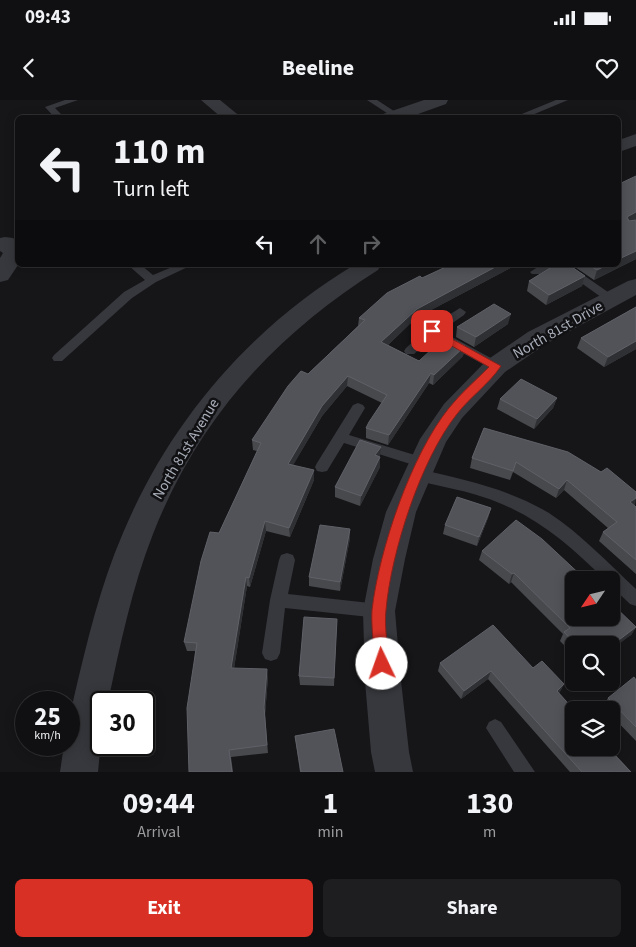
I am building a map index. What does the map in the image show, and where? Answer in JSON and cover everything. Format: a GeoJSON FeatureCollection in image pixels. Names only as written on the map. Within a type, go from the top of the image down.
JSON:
{"type":"FeatureCollection","features":[{"type":"Feature","properties":{"kind":"street"},"geometry":{"type":"LineString","coordinates":[[209,100],[230,115]]}},
{"type":"Feature","properties":{"kind":"street"},"geometry":{"type":"LineString","coordinates":[[396,115],[440,100]]}},
{"type":"Feature","properties":{"kind":"street"},"geometry":{"type":"LineString","coordinates":[[621,146],[636,140]]}},
{"type":"Feature","properties":{"kind":"street"},"geometry":{"type":"LineString","coordinates":[[0,275],[15,252],[7,238]]}},
{"type":"Feature","properties":{"kind":"street","name":"North 81st Avenue"},"geometry":{"type":"LineString","coordinates":[[79,772],[92,693],[107,636],[138,533],[164,481],[196,426],[224,387],[289,322],[322,295],[367,267]]}},
{"type":"Feature","properties":{"kind":"street","name":"North 81st Drive"},"geometry":{"type":"LineString","coordinates":[[394,772],[390,752],[383,681],[379,611],[389,559],[401,512],[434,439],[453,411],[496,366],[537,338],[629,291]]}},
{"type":"Feature","properties":{"kind":"lane"},"geometry":{"type":"LineString","coordinates":[[58,115],[49,107],[74,100]]}},
{"type":"Feature","properties":{"kind":"lane"},"geometry":{"type":"LineString","coordinates":[[371,100],[392,115]]}},
{"type":"Feature","properties":{"kind":"lane"},"geometry":{"type":"LineString","coordinates":[[524,115],[564,100]]}},
{"type":"Feature","properties":{"kind":"lane"},"geometry":{"type":"LineString","coordinates":[[136,267],[152,280]]}},
{"type":"Feature","properties":{"kind":"lane"},"geometry":{"type":"LineString","coordinates":[[58,358],[128,295],[152,280],[181,267]]}},
{"type":"Feature","properties":{"kind":"lane"},"geometry":{"type":"LineString","coordinates":[[536,272],[546,267]]}},
{"type":"Feature","properties":{"kind":"lane"},"geometry":{"type":"LineString","coordinates":[[567,267],[629,291]]}},
{"type":"Feature","properties":{"kind":"lane"},"geometry":{"type":"LineString","coordinates":[[410,351],[432,331],[460,312]]}},
{"type":"Feature","properties":{"kind":"lane"},"geometry":{"type":"LineString","coordinates":[[432,331],[496,366]]}},
{"type":"Feature","properties":{"kind":"lane"},"geometry":{"type":"LineString","coordinates":[[322,467],[358,408]]}},
{"type":"Feature","properties":{"kind":"lane"},"geometry":{"type":"LineString","coordinates":[[340,437],[420,469],[503,498],[542,517],[566,534],[636,599]]}},
{"type":"Feature","properties":{"kind":"lane"},"geometry":{"type":"LineString","coordinates":[[271,653],[278,600],[287,560]]}},
{"type":"Feature","properties":{"kind":"lane"},"geometry":{"type":"LineString","coordinates":[[278,600],[379,611]]}},
{"type":"Feature","properties":{"kind":"lane"},"geometry":{"type":"LineString","coordinates":[[495,728],[524,772]]}},
{"type":"Feature","properties":{"kind":"building"},"geometry":{"type":"Polygon","coordinates":[[[636,176],[636,212],[627,217],[629,221],[636,220],[636,251],[621,258],[621,183],[636,176]]]}},
{"type":"Feature","properties":{"kind":"building"},"geometry":{"type":"Polygon","coordinates":[[[446,267],[495,267],[417,309],[381,342],[419,361],[446,336],[465,346],[434,375],[431,373],[389,435],[366,428],[387,395],[348,376],[322,406],[288,464],[314,470],[289,528],[265,521],[249,578],[246,577],[231,668],[267,669],[264,707],[267,745],[229,750],[232,772],[189,772],[187,708],[197,643],[184,642],[201,561],[210,532],[219,533],[261,443],[252,440],[288,386],[301,371],[308,374],[365,320],[359,318],[387,293],[420,276],[422,278],[446,267]]]}},
{"type":"Feature","properties":{"kind":"building"},"geometry":{"type":"Polygon","coordinates":[[[552,267],[572,267],[585,276],[549,295],[529,281],[552,267]]]}},
{"type":"Feature","properties":{"kind":"building"},"geometry":{"type":"Polygon","coordinates":[[[592,267],[603,267],[597,270],[592,267]]]}},
{"type":"Feature","properties":{"kind":"building"},"geometry":{"type":"Polygon","coordinates":[[[494,304],[511,314],[476,337],[457,327],[494,304]]]}},
{"type":"Feature","properties":{"kind":"building"},"geometry":{"type":"Polygon","coordinates":[[[636,307],[636,341],[608,357],[581,338],[636,307]]]}},
{"type":"Feature","properties":{"kind":"building"},"geometry":{"type":"Polygon","coordinates":[[[521,379],[557,398],[537,419],[500,399],[521,379]]]}},
{"type":"Feature","properties":{"kind":"building"},"geometry":{"type":"Polygon","coordinates":[[[484,428],[568,452],[601,472],[607,468],[636,492],[636,498],[630,502],[636,507],[636,560],[603,532],[617,522],[567,480],[559,489],[516,462],[513,471],[472,458],[484,428]]]}},
{"type":"Feature","properties":{"kind":"building"},"geometry":{"type":"Polygon","coordinates":[[[360,440],[381,447],[375,455],[380,457],[361,496],[335,487],[360,440]]]}},
{"type":"Feature","properties":{"kind":"building"},"geometry":{"type":"Polygon","coordinates":[[[457,497],[491,508],[479,537],[445,525],[457,497]]]}},
{"type":"Feature","properties":{"kind":"building"},"geometry":{"type":"Polygon","coordinates":[[[516,520],[542,539],[576,571],[565,571],[565,623],[514,573],[512,574],[482,551],[516,520]]]}},
{"type":"Feature","properties":{"kind":"building"},"geometry":{"type":"Polygon","coordinates":[[[320,525],[350,529],[340,582],[309,577],[320,525]]]}},
{"type":"Feature","properties":{"kind":"building"},"geometry":{"type":"Polygon","coordinates":[[[620,612],[636,627],[620,639],[620,636],[568,636],[564,632],[570,628],[568,626],[620,626],[620,612]]]}},
{"type":"Feature","properties":{"kind":"building"},"geometry":{"type":"Polygon","coordinates":[[[304,617],[337,619],[334,678],[299,676],[304,617]]]}},
{"type":"Feature","properties":{"kind":"building"},"geometry":{"type":"Polygon","coordinates":[[[493,625],[533,668],[542,661],[564,684],[557,691],[566,701],[565,753],[491,671],[464,691],[440,663],[493,625]]]}},
{"type":"Feature","properties":{"kind":"building"},"geometry":{"type":"Polygon","coordinates":[[[634,677],[636,680],[636,727],[620,710],[620,701],[611,701],[608,698],[617,691],[620,691],[620,688],[634,677]]]}},
{"type":"Feature","properties":{"kind":"building"},"geometry":{"type":"Polygon","coordinates":[[[334,729],[343,772],[301,772],[295,736],[334,729]]]}},
{"type":"Feature","properties":{"kind":"building"},"geometry":{"type":"Polygon","coordinates":[[[568,756],[616,756],[631,772],[582,772],[568,756]]]}},
{"type":"Feature","properties":{"kind":"route"},"geometry":{"type":"LineString","coordinates":[[382,664],[379,611],[389,559],[401,512],[434,439],[453,411],[496,366],[432,331]]}}]}
